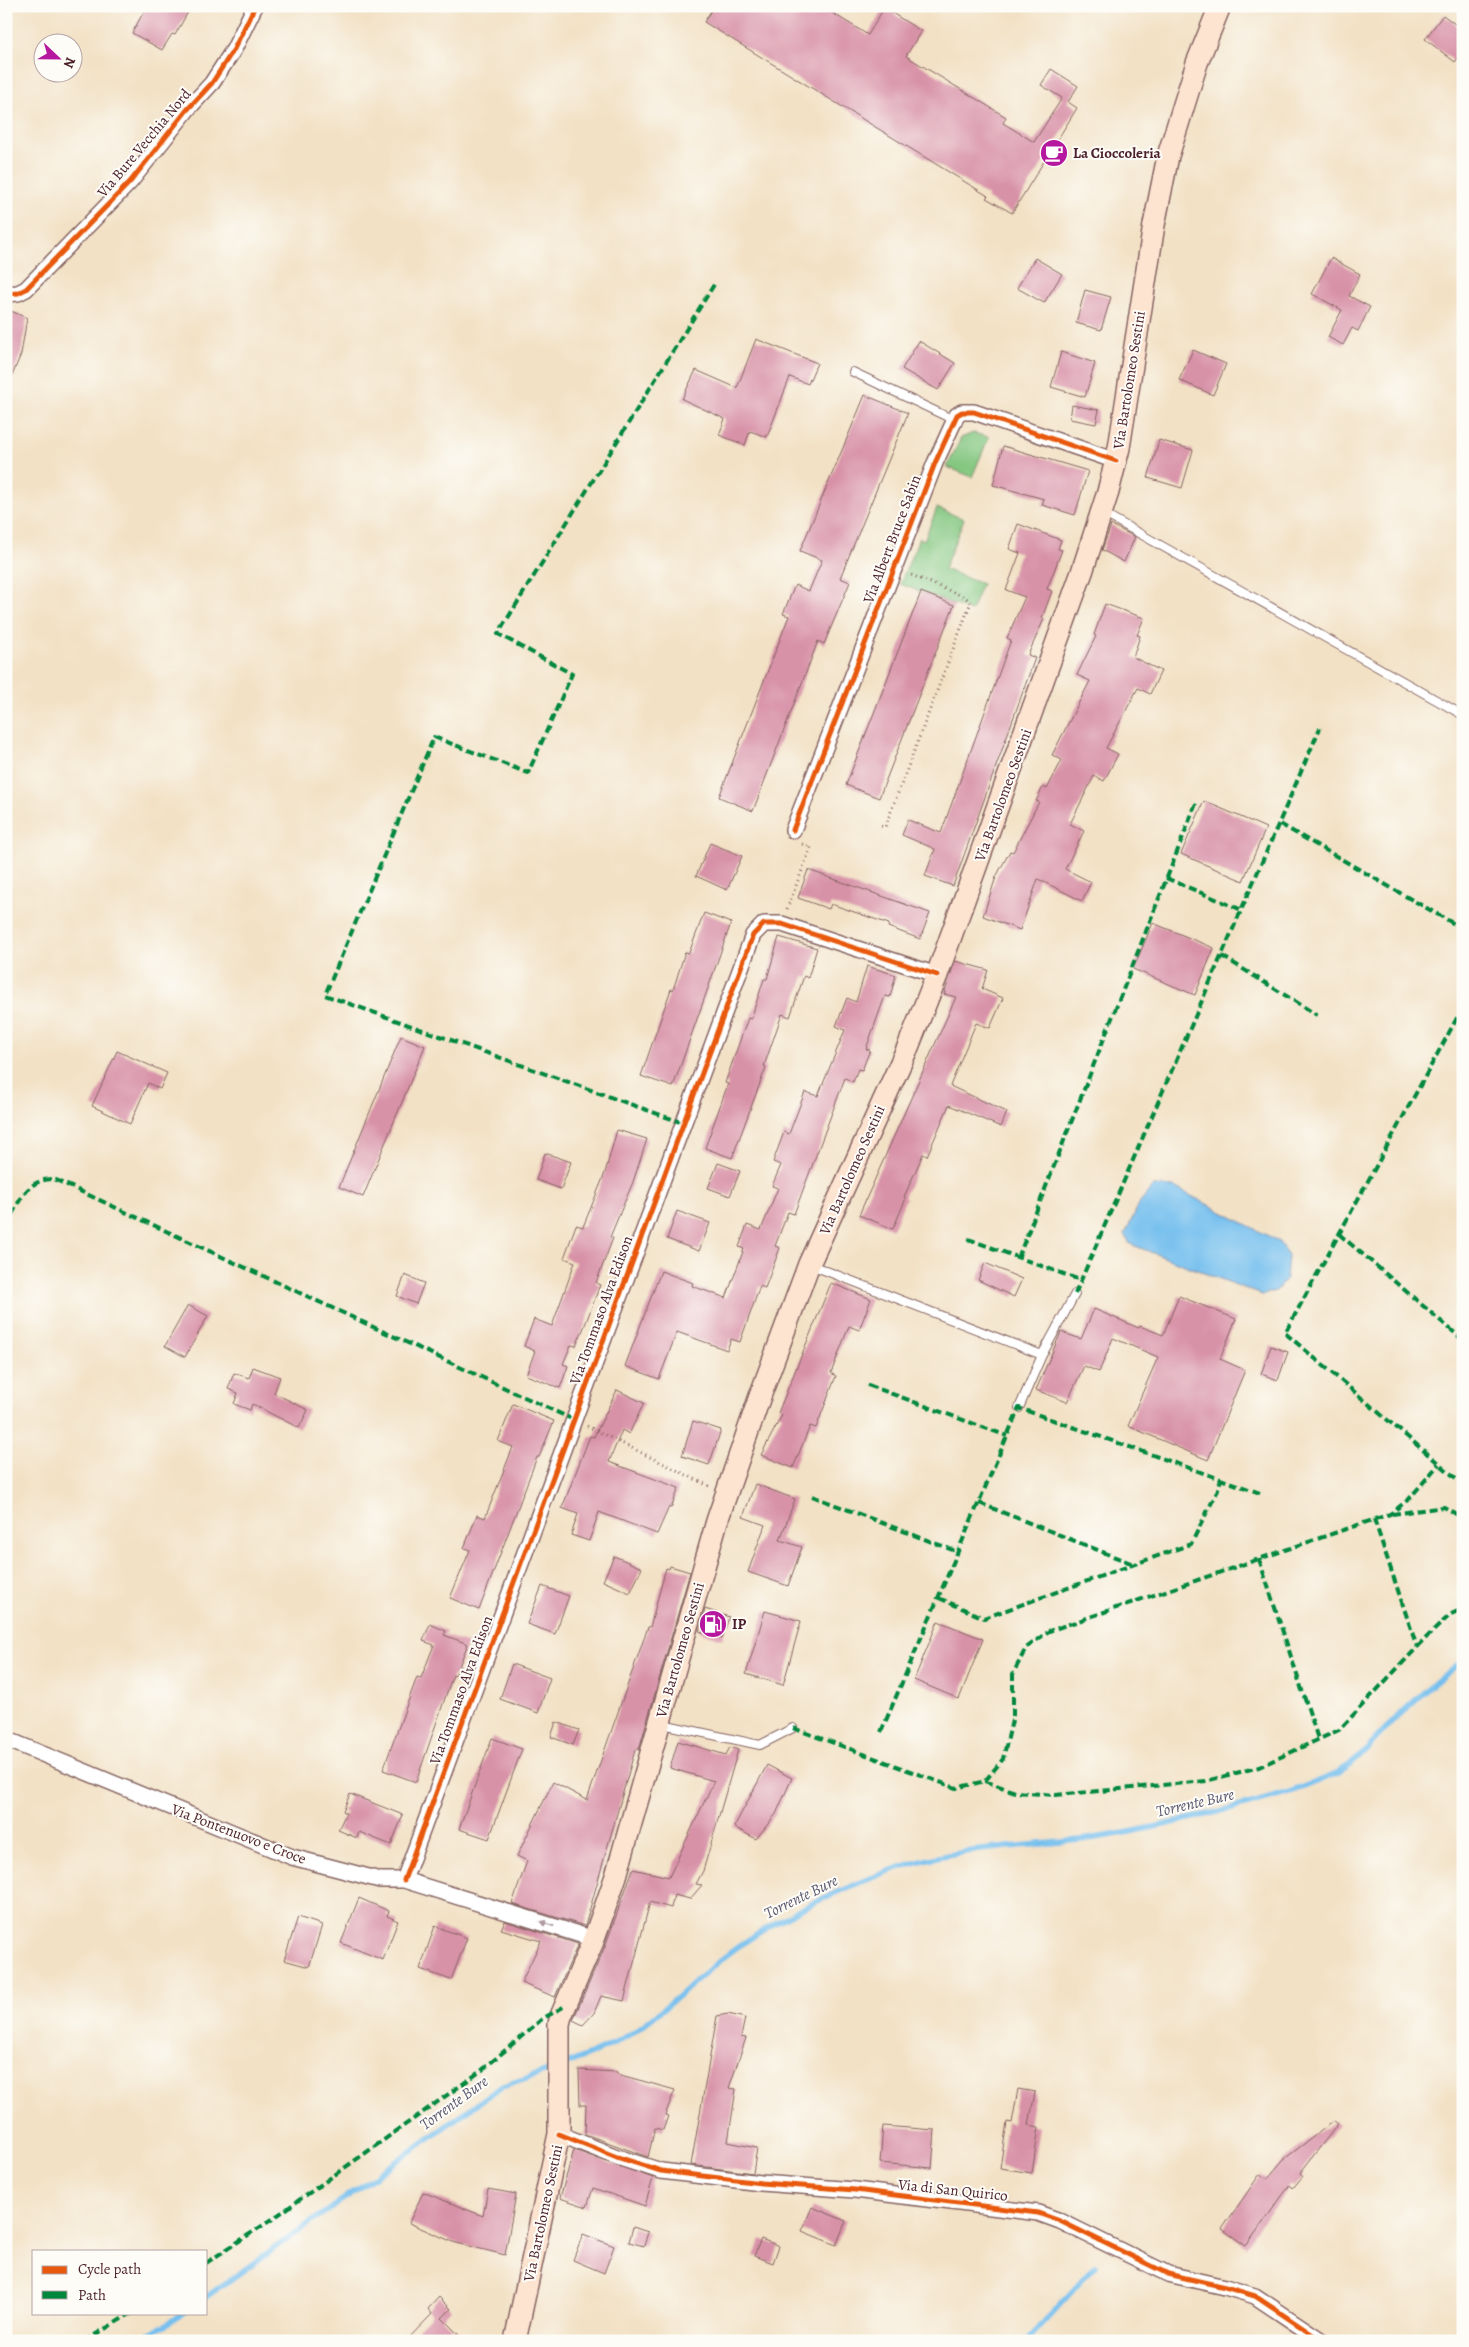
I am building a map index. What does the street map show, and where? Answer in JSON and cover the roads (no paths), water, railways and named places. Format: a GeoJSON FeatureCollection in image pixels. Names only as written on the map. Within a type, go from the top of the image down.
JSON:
{"type":"FeatureCollection","features":[{"type":"Feature","properties":{"kind":"main road","name":"Via Bartolomeo Sestini"},"geometry":{"type":"LineString","coordinates":[[515,2341],[559,2134],[559,2024],[564,2006],[594,1939],[624,1851],[726,1494],[809,1264],[908,1047],[937,975],[1080,580],[1116,461],[1163,175],[1180,109],[1220,6]]}},
{"type":"Feature","properties":{"kind":"street","name":"Via Bure Vecchia Nord"},"geometry":{"type":"LineString","coordinates":[[6,294],[18,293],[26,289],[130,182],[187,110],[222,70],[255,6]]}},
{"type":"Feature","properties":{"kind":"street"},"geometry":{"type":"LineString","coordinates":[[954,420],[962,412],[974,412],[1116,461]]}},
{"type":"Feature","properties":{"kind":"street","name":"Via Albert Bruce Sabin"},"geometry":{"type":"LineString","coordinates":[[793,830],[894,568],[954,420]]}},
{"type":"Feature","properties":{"kind":"street","name":"Via Tommaso Alva Edison"},"geometry":{"type":"LineString","coordinates":[[404,1880],[749,943],[758,929],[764,924],[782,924],[937,975]]}},
{"type":"Feature","properties":{"kind":"street","name":"Via Pontenuovo e Croce"},"geometry":{"type":"LineString","coordinates":[[6,1739],[292,1857],[380,1880],[404,1880],[594,1939]]}},
{"type":"Feature","properties":{"kind":"street","name":"Via di San Quirico"},"geometry":{"type":"LineString","coordinates":[[559,2134],[617,2157],[662,2171],[760,2183],[855,2190],[1038,2213],[1060,2221],[1168,2274],[1255,2296],[1322,2341]]}},
{"type":"Feature","properties":{"kind":"lane"},"geometry":{"type":"LineString","coordinates":[[853,372],[954,420]]}},
{"type":"Feature","properties":{"kind":"lane"},"geometry":{"type":"LineString","coordinates":[[1102,512],[1463,715]]}},
{"type":"Feature","properties":{"kind":"lane"},"geometry":{"type":"LineString","coordinates":[[809,1264],[1042,1355]]}},
{"type":"Feature","properties":{"kind":"lane"},"geometry":{"type":"LineString","coordinates":[[1019,1408],[1042,1355],[1075,1294]]}},
{"type":"Feature","properties":{"kind":"lane"},"geometry":{"type":"LineString","coordinates":[[660,1724],[760,1745],[793,1728]]}},
{"type":"Feature","properties":{"kind":"water"},"geometry":{"type":"Polygon","coordinates":[[[1153,1186],[1174,1187],[1278,1241],[1288,1255],[1286,1279],[1276,1291],[1262,1295],[1130,1244],[1125,1234],[1140,1202],[1153,1186]]]}},
{"type":"Feature","properties":{"kind":"waterway","name":"Torrente Bure"},"geometry":{"type":"LineString","coordinates":[[562,2066],[609,2046],[635,2031],[728,1954],[759,1932],[834,1893],[892,1870],[941,1856],[965,1852],[1120,1834],[1201,1816],[1291,1792],[1333,1775],[1355,1760],[1423,1693],[1463,1661]]}},
{"type":"Feature","properties":{"kind":"waterway","name":"Torrente Bure"},"geometry":{"type":"LineString","coordinates":[[208,2296],[502,2086],[554,2069]]}},
{"type":"Feature","properties":{"kind":"waterway"},"geometry":{"type":"LineString","coordinates":[[1027,2341],[1095,2266]]}},
{"type":"Feature","properties":{"kind":"waterway","name":"Torrente Bure"},"geometry":{"type":"LineString","coordinates":[[139,2341],[182,2314]]}},
{"type":"Feature","properties":{"kind":"place","name":"La Cioccoleria"},"geometry":{"type":"Point","coordinates":[1054,153]}},
{"type":"Feature","properties":{"kind":"place","name":"IP"},"geometry":{"type":"Point","coordinates":[713,1624]}}]}
